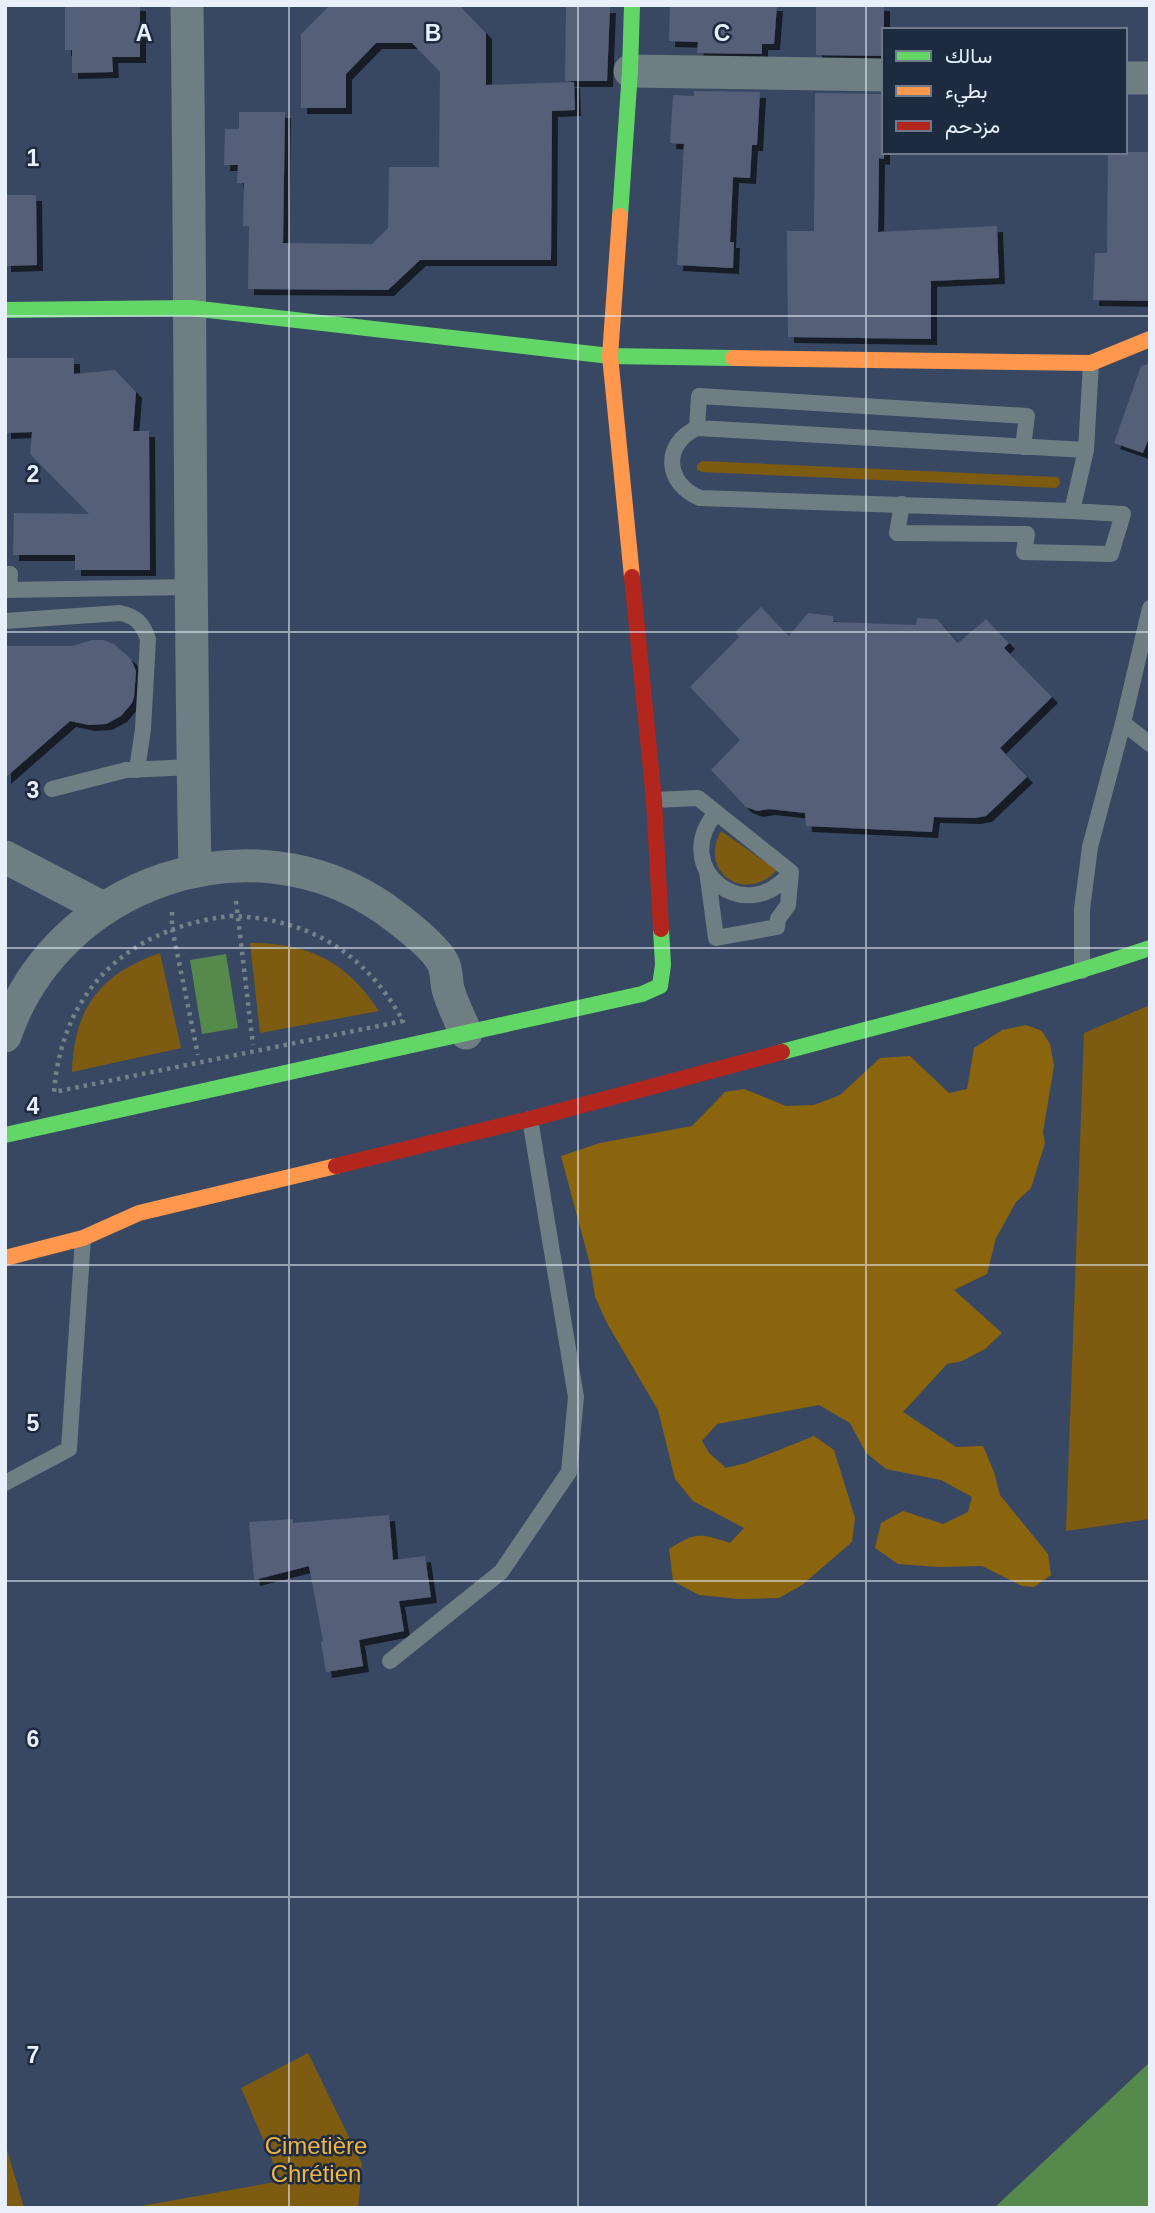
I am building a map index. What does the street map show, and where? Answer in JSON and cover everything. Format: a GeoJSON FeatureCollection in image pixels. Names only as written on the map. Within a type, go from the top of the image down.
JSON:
{"type":"FeatureCollection","features":[{"type":"Feature","properties":{"kind":"street"},"geometry":{"type":"LineString","coordinates":[[183,873],[193,767],[187,5]]}},
{"type":"Feature","properties":{"kind":"street"},"geometry":{"type":"LineString","coordinates":[[5,1135],[642,994],[660,986],[663,965],[654,800],[610,356],[630,71],[632,5]]}},
{"type":"Feature","properties":{"kind":"street"},"geometry":{"type":"LineString","coordinates":[[630,71],[882,75]]}},
{"type":"Feature","properties":{"kind":"street"},"geometry":{"type":"LineString","coordinates":[[1127,78],[1150,78]]}},
{"type":"Feature","properties":{"kind":"street"},"geometry":{"type":"LineString","coordinates":[[5,310],[191,308],[610,356],[1091,363],[1150,339]]}},
{"type":"Feature","properties":{"kind":"street"},"geometry":{"type":"LineString","coordinates":[[5,857],[103,908]]}},
{"type":"Feature","properties":{"kind":"street"},"geometry":{"type":"LineString","coordinates":[[5,1036],[12,1017],[35,975],[66,938],[103,908],[136,890],[183,873],[232,865],[281,868],[328,880],[371,900],[411,928],[444,963],[449,990],[466,1033]]}},
{"type":"Feature","properties":{"kind":"street"},"geometry":{"type":"LineString","coordinates":[[5,1258],[83,1238],[139,1213],[530,1119],[1082,971],[1150,948]]}},
{"type":"Feature","properties":{"kind":"street"},"geometry":{"type":"LineString","coordinates":[[90,1215],[139,1213]]}},
{"type":"Feature","properties":{"kind":"lane"},"geometry":{"type":"LineString","coordinates":[[1072,511],[1086,450],[1091,363]]}},
{"type":"Feature","properties":{"kind":"lane"},"geometry":{"type":"LineString","coordinates":[[697,428],[699,396],[1027,415],[1023,447]]}},
{"type":"Feature","properties":{"kind":"lane"},"geometry":{"type":"LineString","coordinates":[[902,504],[897,533],[1027,534],[1024,552],[1111,554],[1124,514],[902,504],[700,498],[683,489],[674,474],[672,464],[676,446],[689,432],[697,428],[1086,450]]}},
{"type":"Feature","properties":{"kind":"lane"},"geometry":{"type":"LineString","coordinates":[[7,585],[190,587]]}},
{"type":"Feature","properties":{"kind":"lane"},"geometry":{"type":"LineString","coordinates":[[1082,971],[1082,919],[1088,857],[1096,816],[1123,723],[1150,608]]}},
{"type":"Feature","properties":{"kind":"lane"},"geometry":{"type":"LineString","coordinates":[[5,621],[120,613],[139,621],[148,639],[143,730],[137,770]]}},
{"type":"Feature","properties":{"kind":"lane"},"geometry":{"type":"LineString","coordinates":[[1123,723],[1150,744]]}},
{"type":"Feature","properties":{"kind":"lane"},"geometry":{"type":"LineString","coordinates":[[51,789],[115,772],[193,767]]}},
{"type":"Feature","properties":{"kind":"lane"},"geometry":{"type":"LineString","coordinates":[[654,800],[698,798],[792,872]]}},
{"type":"Feature","properties":{"kind":"lane"},"geometry":{"type":"LineString","coordinates":[[716,813],[708,822],[701,847],[716,938],[777,928],[778,919],[788,905],[792,872]]}},
{"type":"Feature","properties":{"kind":"lane"},"geometry":{"type":"LineString","coordinates":[[707,871],[724,889],[749,896],[773,890],[792,872]]}},
{"type":"Feature","properties":{"kind":"lane"},"geometry":{"type":"LineString","coordinates":[[390,1661],[501,1572],[569,1472],[576,1397],[530,1119]]}},
{"type":"Feature","properties":{"kind":"lane"},"geometry":{"type":"LineString","coordinates":[[5,1483],[68,1449],[83,1238]]}},
{"type":"Feature","properties":{"kind":"path"},"geometry":{"type":"LineString","coordinates":[[232,865],[254,1080]]}},
{"type":"Feature","properties":{"kind":"path"},"geometry":{"type":"LineString","coordinates":[[183,873],[172,928],[204,1090]]}},
{"type":"Feature","properties":{"kind":"path"},"geometry":{"type":"LineString","coordinates":[[238,916],[287,923],[340,948],[376,980],[402,1021],[54,1092],[65,1035],[83,1000],[107,970],[130,951],[172,928],[210,918],[238,916]]}},
{"type":"Feature","properties":{"kind":"green space"},"geometry":{"type":"Polygon","coordinates":[[[702,461],[1056,477],[1059,478],[1060,484],[1056,488],[702,472],[697,470],[697,465],[702,461]]]}},
{"type":"Feature","properties":{"kind":"green space"},"geometry":{"type":"Polygon","coordinates":[[[721,831],[777,870],[764,880],[752,884],[739,884],[728,879],[720,870],[716,859],[715,846],[721,831]]]}},
{"type":"Feature","properties":{"kind":"green space"},"geometry":{"type":"Polygon","coordinates":[[[250,943],[290,947],[324,958],[353,979],[379,1011],[260,1033],[250,943]]]}},
{"type":"Feature","properties":{"kind":"green space"},"geometry":{"type":"Polygon","coordinates":[[[160,953],[181,1048],[72,1072],[78,1029],[94,996],[121,971],[160,953]]]}},
{"type":"Feature","properties":{"kind":"green space"},"geometry":{"type":"Polygon","coordinates":[[[1150,1005],[1150,1519],[1066,1531],[1084,1033],[1150,1005]]]}},
{"type":"Feature","properties":{"kind":"green space","name":"Cimetière Chrétien"},"geometry":{"type":"Polygon","coordinates":[[[308,2053],[362,2164],[358,2208],[130,2208],[281,2181],[241,2088],[308,2053]]]}},
{"type":"Feature","properties":{"kind":"green space"},"geometry":{"type":"Polygon","coordinates":[[[5,2143],[24,2208],[5,2208],[5,2143]]]}},
{"type":"Feature","properties":{"kind":"shaded area"},"geometry":{"type":"Polygon","coordinates":[[[226,954],[238,1028],[202,1034],[190,960],[226,954]]]}},
{"type":"Feature","properties":{"kind":"shaded area"},"geometry":{"type":"Polygon","coordinates":[[[1026,1025],[1042,1031],[1050,1044],[1054,1066],[1043,1132],[1045,1143],[1031,1188],[1016,1202],[996,1238],[987,1274],[954,1290],[1002,1333],[985,1349],[962,1361],[947,1364],[903,1412],[956,1447],[983,1446],[1000,1495],[1048,1554],[1051,1575],[1034,1587],[1022,1586],[982,1566],[898,1564],[875,1548],[881,1523],[903,1511],[943,1524],[968,1512],[972,1497],[941,1480],[886,1469],[866,1453],[850,1423],[819,1405],[717,1424],[702,1441],[709,1453],[726,1468],[746,1463],[814,1436],[834,1450],[855,1518],[852,1542],[802,1585],[779,1598],[739,1599],[699,1595],[673,1581],[669,1549],[686,1539],[698,1536],[730,1543],[744,1528],[693,1501],[675,1479],[658,1410],[608,1325],[595,1297],[590,1264],[561,1156],[600,1143],[692,1126],[725,1092],[744,1089],[786,1106],[814,1105],[840,1095],[880,1058],[910,1056],[949,1093],[967,1089],[974,1048],[1002,1030],[1026,1025]]]}},
{"type":"Feature","properties":{"kind":"shaded area"},"geometry":{"type":"Polygon","coordinates":[[[1150,2062],[1150,2208],[994,2208],[1150,2062]]]}},
{"type":"Feature","properties":{"kind":"building"},"geometry":{"type":"Polygon","coordinates":[[[65,5],[140,5],[140,57],[112,57],[113,72],[72,73],[72,50],[65,50],[65,5]]]}},
{"type":"Feature","properties":{"kind":"building"},"geometry":{"type":"Polygon","coordinates":[[[330,5],[459,5],[486,33],[486,85],[574,82],[575,110],[552,111],[551,260],[420,260],[388,290],[248,289],[249,226],[243,226],[244,183],[237,183],[238,165],[224,165],[225,129],[239,129],[239,112],[285,112],[283,243],[372,244],[388,228],[389,167],[439,167],[440,72],[412,43],[376,43],[346,74],[346,108],[301,108],[301,34],[330,5]]]}},
{"type":"Feature","properties":{"kind":"building"},"geometry":{"type":"Polygon","coordinates":[[[670,5],[777,5],[774,44],[762,44],[762,54],[697,53],[698,42],[669,41],[670,5]]]}},
{"type":"Feature","properties":{"kind":"building"},"geometry":{"type":"Polygon","coordinates":[[[816,5],[884,5],[882,56],[816,55],[816,5]]]}},
{"type":"Feature","properties":{"kind":"building"},"geometry":{"type":"Polygon","coordinates":[[[566,7],[610,7],[607,81],[565,81],[566,7]]]}},
{"type":"Feature","properties":{"kind":"building"},"geometry":{"type":"Polygon","coordinates":[[[694,91],[760,92],[757,145],[752,145],[750,178],[733,177],[730,242],[734,242],[733,268],[677,265],[684,144],[670,143],[673,95],[694,96],[694,91]]]}},
{"type":"Feature","properties":{"kind":"building"},"geometry":{"type":"Polygon","coordinates":[[[815,93],[882,94],[884,159],[879,158],[878,232],[997,226],[999,278],[931,281],[931,339],[788,337],[787,231],[814,231],[815,93]]]}},
{"type":"Feature","properties":{"kind":"building"},"geometry":{"type":"Polygon","coordinates":[[[1150,152],[1150,301],[1093,300],[1095,253],[1107,253],[1108,154],[1150,152]]]}},
{"type":"Feature","properties":{"kind":"building"},"geometry":{"type":"Polygon","coordinates":[[[5,195],[36,195],[37,265],[5,266],[5,195]]]}},
{"type":"Feature","properties":{"kind":"building"},"geometry":{"type":"Polygon","coordinates":[[[5,358],[74,358],[74,374],[115,370],[136,392],[133,431],[149,431],[150,570],[75,570],[75,555],[13,555],[14,513],[89,514],[30,454],[32,432],[5,433],[5,358]]]}},
{"type":"Feature","properties":{"kind":"building"},"geometry":{"type":"Polygon","coordinates":[[[1150,363],[1150,435],[1143,453],[1114,443],[1141,366],[1150,363]]]}},
{"type":"Feature","properties":{"kind":"building"},"geometry":{"type":"Polygon","coordinates":[[[761,607],[789,636],[808,613],[833,616],[833,622],[916,625],[917,618],[937,619],[958,643],[986,619],[1009,643],[1004,648],[1052,697],[1000,748],[1027,777],[986,816],[934,817],[932,832],[806,826],[805,813],[769,809],[757,811],[746,807],[711,770],[740,740],[690,687],[739,637],[735,632],[761,607]]]}},
{"type":"Feature","properties":{"kind":"building"},"geometry":{"type":"Polygon","coordinates":[[[92,640],[114,644],[131,659],[136,671],[132,703],[121,716],[106,724],[89,725],[70,721],[5,778],[5,646],[72,646],[92,640]]]}},
{"type":"Feature","properties":{"kind":"building"},"geometry":{"type":"Polygon","coordinates":[[[389,1515],[393,1560],[425,1556],[431,1597],[399,1601],[404,1631],[359,1640],[363,1666],[326,1672],[309,1566],[254,1580],[249,1522],[293,1519],[293,1523],[389,1515]]]}},
{"type":"Feature","properties":{"kind":"traffic: fast"},"geometry":{"type":"LineString","coordinates":[[620,216],[632,5]]}},
{"type":"Feature","properties":{"kind":"traffic: fast"},"geometry":{"type":"LineString","coordinates":[[5,310],[191,308],[610,356],[733,358]]}},
{"type":"Feature","properties":{"kind":"traffic: fast"},"geometry":{"type":"LineString","coordinates":[[5,1135],[642,994],[660,986],[663,965],[661,929]]}},
{"type":"Feature","properties":{"kind":"traffic: fast"},"geometry":{"type":"LineString","coordinates":[[782,1052],[1013,990],[1150,948]]}},
{"type":"Feature","properties":{"kind":"traffic: slow"},"geometry":{"type":"LineString","coordinates":[[620,216],[610,356],[632,577]]}},
{"type":"Feature","properties":{"kind":"traffic: slow"},"geometry":{"type":"LineString","coordinates":[[733,358],[1091,363],[1150,339]]}},
{"type":"Feature","properties":{"kind":"traffic: slow"},"geometry":{"type":"LineString","coordinates":[[5,1258],[83,1238],[139,1213],[336,1166]]}},
{"type":"Feature","properties":{"kind":"traffic: jam"},"geometry":{"type":"LineString","coordinates":[[632,577],[654,800],[661,929]]}},
{"type":"Feature","properties":{"kind":"traffic: jam"},"geometry":{"type":"LineString","coordinates":[[336,1166],[530,1119],[782,1052]]}}]}
